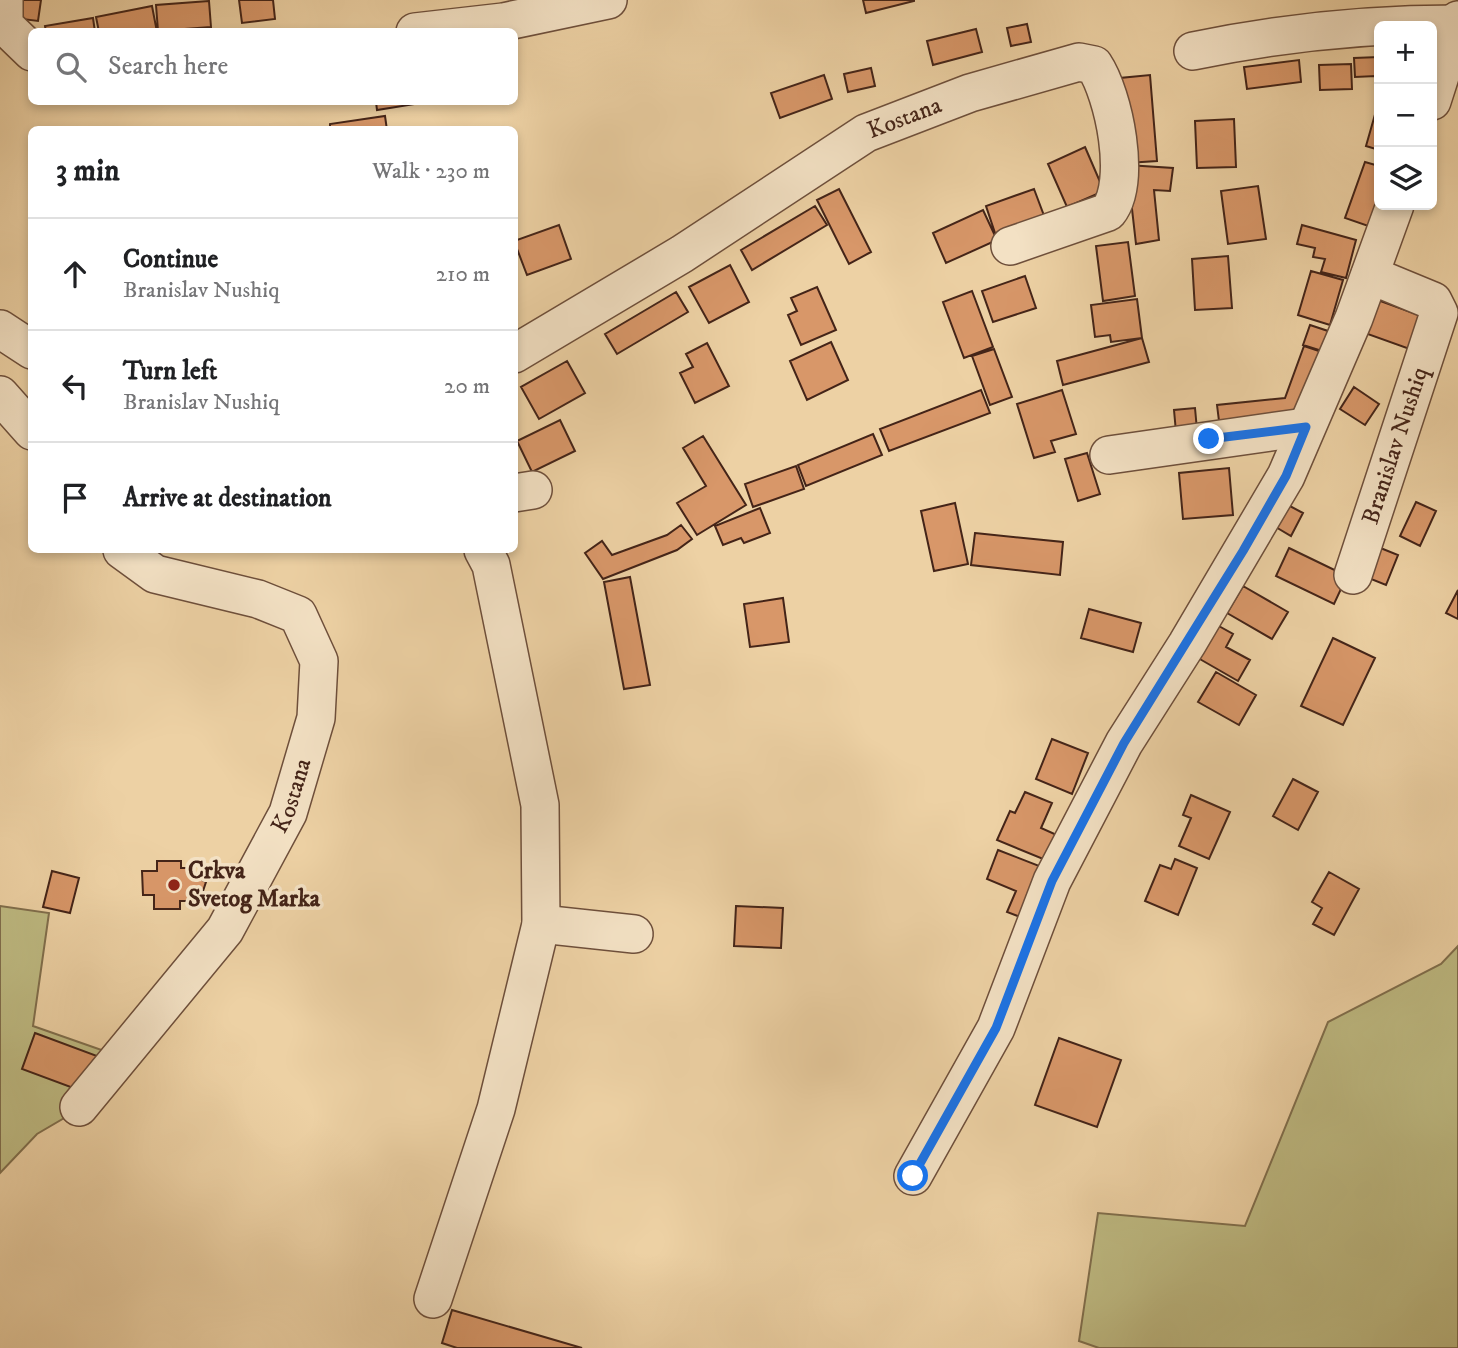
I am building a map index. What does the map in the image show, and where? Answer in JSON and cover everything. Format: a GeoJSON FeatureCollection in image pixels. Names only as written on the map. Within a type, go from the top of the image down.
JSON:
{"type":"FeatureCollection","features":[{"type":"Feature","properties":{"kind":"street"},"geometry":{"type":"LineString","coordinates":[[4,0],[4,25],[28,48]]}},
{"type":"Feature","properties":{"kind":"street"},"geometry":{"type":"LineString","coordinates":[[450,28],[503,22],[608,0]]}},
{"type":"Feature","properties":{"kind":"street"},"geometry":{"type":"LineString","coordinates":[[1193,51],[1307,34],[1399,24],[1457,22],[1437,85]]}},
{"type":"Feature","properties":{"kind":"street","name":"Kostana"},"geometry":{"type":"LineString","coordinates":[[518,352],[682,254],[866,133],[970,93],[1079,62],[1094,65],[1104,80],[1114,116],[1120,185],[1116,202],[1108,212],[1010,246]]}},
{"type":"Feature","properties":{"kind":"street"},"geometry":{"type":"LineString","coordinates":[[913,1176],[996,1028],[1052,881],[1112,766],[1274,498],[1354,318],[1393,210]]}},
{"type":"Feature","properties":{"kind":"street","name":"Branislav Nushiq"},"geometry":{"type":"LineString","coordinates":[[1353,575],[1439,313],[1433,301],[1370,275]]}},
{"type":"Feature","properties":{"kind":"street"},"geometry":{"type":"LineString","coordinates":[[0,329],[28,347]]}},
{"type":"Feature","properties":{"kind":"street"},"geometry":{"type":"LineString","coordinates":[[0,395],[28,426]]}},
{"type":"Feature","properties":{"kind":"street"},"geometry":{"type":"LineString","coordinates":[[1110,455],[1306,427]]}},
{"type":"Feature","properties":{"kind":"street","name":"Kostana"},"geometry":{"type":"LineString","coordinates":[[79,1107],[225,930],[288,813],[316,718],[319,661],[298,615],[258,598],[155,574],[126,553]]}},
{"type":"Feature","properties":{"kind":"street"},"geometry":{"type":"LineString","coordinates":[[433,1299],[496,1109],[541,924],[540,805],[491,565],[485,553]]}},
{"type":"Feature","properties":{"kind":"street"},"geometry":{"type":"LineString","coordinates":[[541,924],[634,934]]}},
{"type":"Feature","properties":{"kind":"shaded area"},"geometry":{"type":"Polygon","coordinates":[[[0,906],[49,913],[33,1026],[113,1054],[71,1114],[37,1134],[0,1173],[0,906]]]}},
{"type":"Feature","properties":{"kind":"shaded area"},"geometry":{"type":"Polygon","coordinates":[[[1458,946],[1458,1348],[1099,1348],[1079,1341],[1098,1213],[1245,1226],[1328,1022],[1441,964],[1458,946]]]}},
{"type":"Feature","properties":{"kind":"building"},"geometry":{"type":"Polygon","coordinates":[[[17,0],[41,0],[38,21],[14,18],[17,0]]]}},
{"type":"Feature","properties":{"kind":"building"},"geometry":{"type":"Polygon","coordinates":[[[239,0],[273,0],[275,19],[242,23],[239,0]]]}},
{"type":"Feature","properties":{"kind":"building"},"geometry":{"type":"Polygon","coordinates":[[[863,0],[914,0],[914,1],[866,13],[863,0]]]}},
{"type":"Feature","properties":{"kind":"building"},"geometry":{"type":"Polygon","coordinates":[[[209,1],[211,27],[158,28],[156,5],[209,1]]]}},
{"type":"Feature","properties":{"kind":"building"},"geometry":{"type":"Polygon","coordinates":[[[152,6],[156,28],[98,28],[96,17],[152,6]]]}},
{"type":"Feature","properties":{"kind":"building"},"geometry":{"type":"Polygon","coordinates":[[[93,18],[94,28],[45,28],[93,18]]]}},
{"type":"Feature","properties":{"kind":"building"},"geometry":{"type":"Polygon","coordinates":[[[1027,24],[1031,42],[1011,46],[1007,28],[1027,24]]]}},
{"type":"Feature","properties":{"kind":"building"},"geometry":{"type":"Polygon","coordinates":[[[976,29],[982,52],[933,65],[927,41],[976,29]]]}},
{"type":"Feature","properties":{"kind":"building"},"geometry":{"type":"Polygon","coordinates":[[[1374,57],[1374,76],[1355,77],[1354,58],[1374,57]]]}},
{"type":"Feature","properties":{"kind":"building"},"geometry":{"type":"Polygon","coordinates":[[[1299,60],[1301,82],[1247,89],[1244,67],[1299,60]]]}},
{"type":"Feature","properties":{"kind":"building"},"geometry":{"type":"Polygon","coordinates":[[[1351,64],[1352,89],[1320,90],[1319,65],[1351,64]]]}},
{"type":"Feature","properties":{"kind":"building"},"geometry":{"type":"Polygon","coordinates":[[[871,68],[875,86],[848,92],[844,74],[871,68]]]}},
{"type":"Feature","properties":{"kind":"building"},"geometry":{"type":"Polygon","coordinates":[[[824,75],[832,99],[780,118],[771,93],[824,75]]]}},
{"type":"Feature","properties":{"kind":"building"},"geometry":{"type":"Polygon","coordinates":[[[1150,75],[1157,161],[1127,163],[1120,78],[1150,75]]]}},
{"type":"Feature","properties":{"kind":"building"},"geometry":{"type":"Polygon","coordinates":[[[376,105],[409,105],[377,110],[376,105]]]}},
{"type":"Feature","properties":{"kind":"building"},"geometry":{"type":"Polygon","coordinates":[[[385,116],[386,126],[330,126],[385,116]]]}},
{"type":"Feature","properties":{"kind":"building"},"geometry":{"type":"Polygon","coordinates":[[[1374,118],[1374,148],[1366,146],[1374,118]]]}},
{"type":"Feature","properties":{"kind":"building"},"geometry":{"type":"Polygon","coordinates":[[[1234,119],[1236,167],[1197,168],[1195,121],[1234,119]]]}},
{"type":"Feature","properties":{"kind":"building"},"geometry":{"type":"Polygon","coordinates":[[[1085,147],[1104,191],[1067,207],[1048,164],[1085,147]]]}},
{"type":"Feature","properties":{"kind":"building"},"geometry":{"type":"Polygon","coordinates":[[[1365,162],[1374,165],[1374,210],[1378,210],[1374,228],[1345,218],[1365,162]]]}},
{"type":"Feature","properties":{"kind":"building"},"geometry":{"type":"Polygon","coordinates":[[[1127,165],[1173,168],[1170,191],[1154,190],[1159,240],[1136,244],[1127,165]]]}},
{"type":"Feature","properties":{"kind":"building"},"geometry":{"type":"Polygon","coordinates":[[[1258,186],[1266,239],[1228,244],[1221,191],[1258,186]]]}},
{"type":"Feature","properties":{"kind":"building"},"geometry":{"type":"Polygon","coordinates":[[[839,189],[871,252],[849,264],[817,200],[839,189]]]}},
{"type":"Feature","properties":{"kind":"building"},"geometry":{"type":"Polygon","coordinates":[[[1034,189],[1046,221],[997,239],[986,206],[1034,189]]]}},
{"type":"Feature","properties":{"kind":"building"},"geometry":{"type":"Polygon","coordinates":[[[815,206],[827,225],[752,270],[741,250],[815,206]]]}},
{"type":"Feature","properties":{"kind":"building"},"geometry":{"type":"Polygon","coordinates":[[[983,210],[997,240],[946,263],[933,233],[983,210]]]}},
{"type":"Feature","properties":{"kind":"building"},"geometry":{"type":"Polygon","coordinates":[[[559,225],[571,259],[527,275],[518,251],[518,240],[559,225]]]}},
{"type":"Feature","properties":{"kind":"building"},"geometry":{"type":"Polygon","coordinates":[[[1302,225],[1356,240],[1346,278],[1321,272],[1325,259],[1313,257],[1315,248],[1297,244],[1302,225]]]}},
{"type":"Feature","properties":{"kind":"building"},"geometry":{"type":"Polygon","coordinates":[[[1128,242],[1135,296],[1103,301],[1096,246],[1128,242]]]}},
{"type":"Feature","properties":{"kind":"building"},"geometry":{"type":"Polygon","coordinates":[[[1228,256],[1232,308],[1195,310],[1192,259],[1228,256]]]}},
{"type":"Feature","properties":{"kind":"building"},"geometry":{"type":"Polygon","coordinates":[[[730,265],[749,302],[709,323],[689,287],[730,265]]]}},
{"type":"Feature","properties":{"kind":"building"},"geometry":{"type":"Polygon","coordinates":[[[1311,271],[1343,280],[1330,325],[1298,315],[1311,271]]]}},
{"type":"Feature","properties":{"kind":"building"},"geometry":{"type":"Polygon","coordinates":[[[1025,276],[1036,308],[993,322],[982,291],[1025,276]]]}},
{"type":"Feature","properties":{"kind":"building"},"geometry":{"type":"Polygon","coordinates":[[[817,287],[836,330],[801,345],[788,315],[797,311],[791,298],[817,287]]]}},
{"type":"Feature","properties":{"kind":"building"},"geometry":{"type":"Polygon","coordinates":[[[972,291],[993,347],[964,358],[943,302],[972,291]]]}},
{"type":"Feature","properties":{"kind":"building"},"geometry":{"type":"Polygon","coordinates":[[[676,292],[688,312],[617,354],[605,334],[676,292]]]}},
{"type":"Feature","properties":{"kind":"building"},"geometry":{"type":"Polygon","coordinates":[[[1137,299],[1142,338],[1111,342],[1110,335],[1095,337],[1091,305],[1137,299]]]}},
{"type":"Feature","properties":{"kind":"building"},"geometry":{"type":"Polygon","coordinates":[[[1375,299],[1430,319],[1418,352],[1362,332],[1375,299]]]}},
{"type":"Feature","properties":{"kind":"building"},"geometry":{"type":"Polygon","coordinates":[[[1310,325],[1328,331],[1322,351],[1303,345],[1310,325]]]}},
{"type":"Feature","properties":{"kind":"building"},"geometry":{"type":"Polygon","coordinates":[[[1142,338],[1149,362],[1063,385],[1057,361],[1142,338]]]}},
{"type":"Feature","properties":{"kind":"building"},"geometry":{"type":"Polygon","coordinates":[[[831,342],[848,380],[807,400],[790,361],[831,342]]]}},
{"type":"Feature","properties":{"kind":"building"},"geometry":{"type":"Polygon","coordinates":[[[707,343],[729,386],[695,403],[680,373],[693,367],[686,354],[707,343]]]}},
{"type":"Feature","properties":{"kind":"building"},"geometry":{"type":"Polygon","coordinates":[[[1304,346],[1322,352],[1301,410],[1220,429],[1217,405],[1285,398],[1304,346]]]}},
{"type":"Feature","properties":{"kind":"building"},"geometry":{"type":"Polygon","coordinates":[[[994,349],[1012,397],[990,405],[972,356],[994,349]]]}},
{"type":"Feature","properties":{"kind":"building"},"geometry":{"type":"Polygon","coordinates":[[[567,361],[585,393],[539,419],[521,387],[567,361]]]}},
{"type":"Feature","properties":{"kind":"building"},"geometry":{"type":"Polygon","coordinates":[[[1354,387],[1379,404],[1365,425],[1340,409],[1354,387]]]}},
{"type":"Feature","properties":{"kind":"building"},"geometry":{"type":"Polygon","coordinates":[[[981,390],[990,413],[889,451],[880,429],[981,390]]]}},
{"type":"Feature","properties":{"kind":"building"},"geometry":{"type":"Polygon","coordinates":[[[1062,390],[1076,434],[1051,441],[1055,452],[1034,458],[1017,404],[1062,390]]]}},
{"type":"Feature","properties":{"kind":"building"},"geometry":{"type":"Polygon","coordinates":[[[1195,408],[1197,430],[1176,432],[1174,410],[1195,408]]]}},
{"type":"Feature","properties":{"kind":"building"},"geometry":{"type":"Polygon","coordinates":[[[560,420],[575,451],[532,472],[518,441],[560,420]]]}},
{"type":"Feature","properties":{"kind":"building"},"geometry":{"type":"Polygon","coordinates":[[[873,434],[882,455],[806,486],[798,465],[873,434]]]}},
{"type":"Feature","properties":{"kind":"building"},"geometry":{"type":"Polygon","coordinates":[[[703,436],[746,505],[697,535],[677,503],[706,486],[683,448],[703,436]]]}},
{"type":"Feature","properties":{"kind":"building"},"geometry":{"type":"Polygon","coordinates":[[[1087,453],[1100,494],[1078,501],[1065,459],[1087,453]]]}},
{"type":"Feature","properties":{"kind":"building"},"geometry":{"type":"Polygon","coordinates":[[[796,466],[804,489],[753,507],[745,484],[796,466]]]}},
{"type":"Feature","properties":{"kind":"building"},"geometry":{"type":"Polygon","coordinates":[[[1229,468],[1233,515],[1183,519],[1179,473],[1229,468]]]}},
{"type":"Feature","properties":{"kind":"building"},"geometry":{"type":"Polygon","coordinates":[[[1416,502],[1436,511],[1420,546],[1400,536],[1416,502]]]}},
{"type":"Feature","properties":{"kind":"building"},"geometry":{"type":"Polygon","coordinates":[[[955,503],[968,564],[934,571],[921,511],[955,503]]]}},
{"type":"Feature","properties":{"kind":"building"},"geometry":{"type":"Polygon","coordinates":[[[1286,504],[1303,513],[1291,536],[1274,526],[1286,504]]]}},
{"type":"Feature","properties":{"kind":"building"},"geometry":{"type":"Polygon","coordinates":[[[760,508],[770,533],[744,543],[741,538],[723,545],[715,526],[760,508]]]}},
{"type":"Feature","properties":{"kind":"building"},"geometry":{"type":"Polygon","coordinates":[[[681,525],[692,539],[677,550],[603,579],[585,553],[602,541],[612,555],[667,535],[681,525]]]}},
{"type":"Feature","properties":{"kind":"building"},"geometry":{"type":"Polygon","coordinates":[[[975,533],[1063,542],[1060,575],[971,565],[975,533]]]}},
{"type":"Feature","properties":{"kind":"building"},"geometry":{"type":"Polygon","coordinates":[[[1378,547],[1398,555],[1386,585],[1366,577],[1378,547]]]}},
{"type":"Feature","properties":{"kind":"building"},"geometry":{"type":"Polygon","coordinates":[[[1289,548],[1347,576],[1334,604],[1276,576],[1289,548]]]}},
{"type":"Feature","properties":{"kind":"building"},"geometry":{"type":"Polygon","coordinates":[[[630,577],[650,685],[624,689],[604,582],[630,577]]]}},
{"type":"Feature","properties":{"kind":"building"},"geometry":{"type":"Polygon","coordinates":[[[1243,586],[1288,612],[1272,639],[1227,613],[1243,586]]]}},
{"type":"Feature","properties":{"kind":"building"},"geometry":{"type":"Polygon","coordinates":[[[1458,590],[1458,619],[1446,613],[1458,590]]]}},
{"type":"Feature","properties":{"kind":"building"},"geometry":{"type":"Polygon","coordinates":[[[783,598],[789,642],[750,647],[744,604],[783,598]]]}},
{"type":"Feature","properties":{"kind":"building"},"geometry":{"type":"Polygon","coordinates":[[[1089,609],[1141,623],[1133,652],[1081,638],[1089,609]]]}},
{"type":"Feature","properties":{"kind":"building"},"geometry":{"type":"Polygon","coordinates":[[[1217,625],[1233,634],[1226,647],[1250,660],[1238,681],[1198,658],[1217,625]]]}},
{"type":"Feature","properties":{"kind":"building"},"geometry":{"type":"Polygon","coordinates":[[[1333,638],[1375,658],[1343,725],[1301,706],[1333,638]]]}},
{"type":"Feature","properties":{"kind":"building"},"geometry":{"type":"Polygon","coordinates":[[[1216,672],[1256,695],[1239,725],[1198,702],[1216,672]]]}},
{"type":"Feature","properties":{"kind":"building"},"geometry":{"type":"Polygon","coordinates":[[[1052,739],[1088,753],[1072,794],[1036,779],[1052,739]]]}},
{"type":"Feature","properties":{"kind":"building"},"geometry":{"type":"Polygon","coordinates":[[[1293,779],[1318,792],[1298,830],[1273,816],[1293,779]]]}},
{"type":"Feature","properties":{"kind":"building"},"geometry":{"type":"Polygon","coordinates":[[[1025,792],[1052,803],[1041,828],[1059,836],[1048,861],[997,840],[1010,811],[1015,813],[1025,792]]]}},
{"type":"Feature","properties":{"kind":"building"},"geometry":{"type":"Polygon","coordinates":[[[1191,795],[1230,812],[1209,859],[1179,846],[1191,818],[1183,815],[1191,795]]]}},
{"type":"Feature","properties":{"kind":"building"},"geometry":{"type":"Polygon","coordinates":[[[998,850],[1047,869],[1028,920],[1007,912],[1016,891],[987,879],[998,850]]]}},
{"type":"Feature","properties":{"kind":"building"},"geometry":{"type":"Polygon","coordinates":[[[1175,859],[1197,868],[1178,915],[1145,901],[1160,865],[1171,869],[1175,859]]]}},
{"type":"Feature","properties":{"kind":"building","name":"Crkva Svetog Marka"},"geometry":{"type":"Polygon","coordinates":[[[157,861],[181,861],[181,868],[192,868],[193,875],[206,882],[202,894],[194,896],[194,901],[180,901],[180,909],[154,909],[154,895],[143,895],[142,871],[157,871],[157,861]]]}},
{"type":"Feature","properties":{"kind":"building"},"geometry":{"type":"Polygon","coordinates":[[[52,871],[79,878],[70,913],[43,907],[52,871]]]}},
{"type":"Feature","properties":{"kind":"building"},"geometry":{"type":"Polygon","coordinates":[[[1329,872],[1359,889],[1334,935],[1313,924],[1322,908],[1312,902],[1329,872]]]}},
{"type":"Feature","properties":{"kind":"building"},"geometry":{"type":"Polygon","coordinates":[[[736,906],[783,908],[781,948],[734,946],[736,906]]]}},
{"type":"Feature","properties":{"kind":"building"},"geometry":{"type":"Polygon","coordinates":[[[35,1033],[97,1056],[84,1092],[22,1069],[35,1033]]]}},
{"type":"Feature","properties":{"kind":"building"},"geometry":{"type":"Polygon","coordinates":[[[1059,1038],[1121,1060],[1097,1127],[1035,1105],[1059,1038]]]}},
{"type":"Feature","properties":{"kind":"building"},"geometry":{"type":"Polygon","coordinates":[[[452,1310],[582,1348],[457,1348],[442,1343],[452,1310]]]}},
{"type":"Feature","properties":{"kind":"place","name":"Crkva Svetog Marka"},"geometry":{"type":"Point","coordinates":[174,885]}},
{"type":"Feature","properties":{"kind":"route"},"geometry":{"type":"LineString","coordinates":[[913,1176],[996,1028],[1052,881],[1124,743],[1243,551],[1286,476],[1306,427],[1209,439]]}}]}
